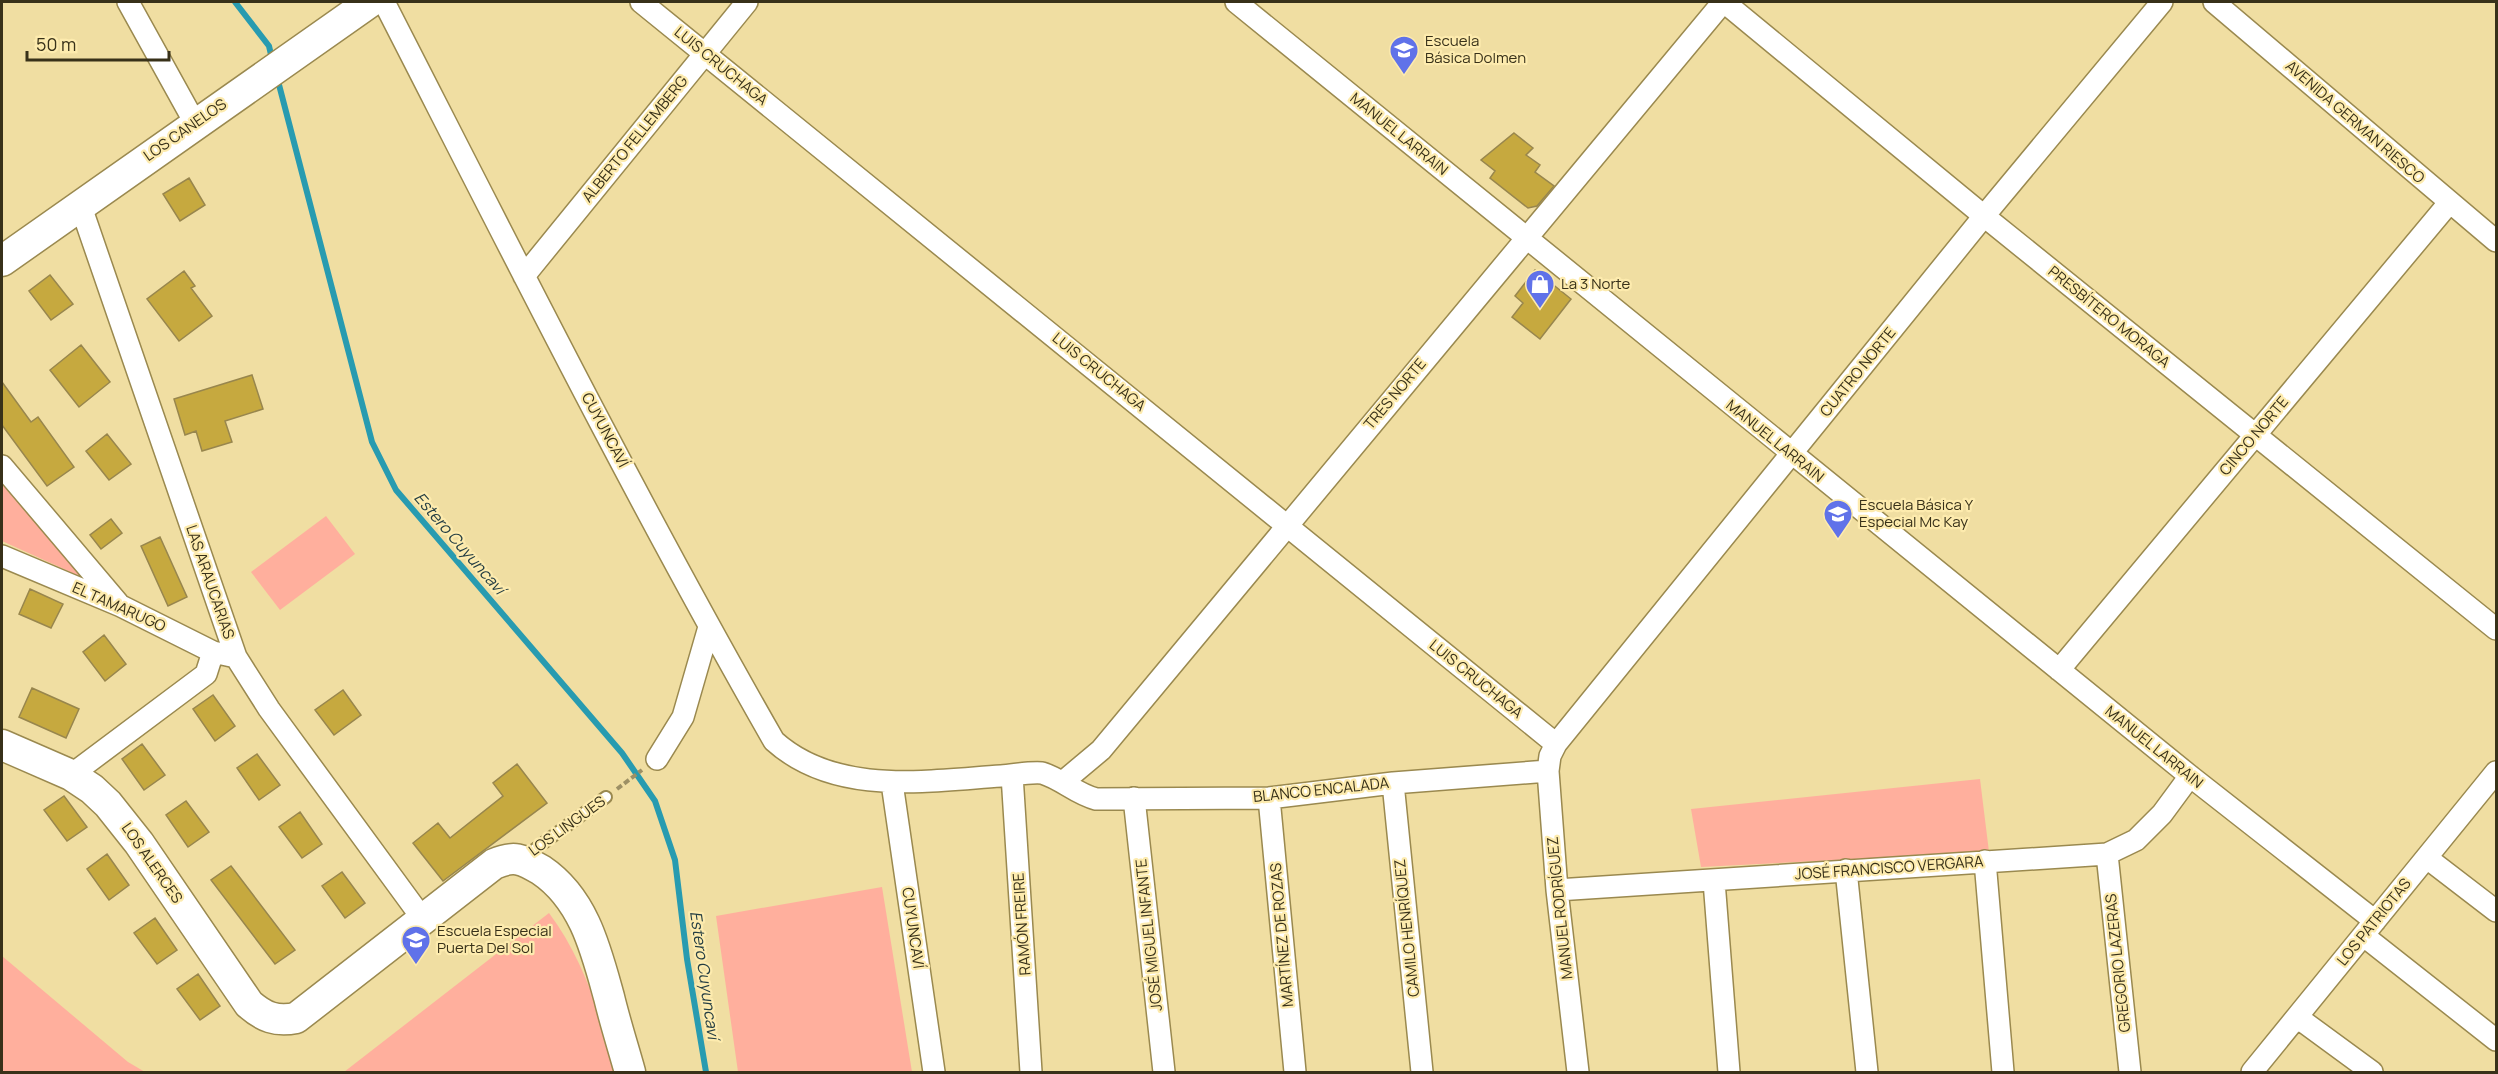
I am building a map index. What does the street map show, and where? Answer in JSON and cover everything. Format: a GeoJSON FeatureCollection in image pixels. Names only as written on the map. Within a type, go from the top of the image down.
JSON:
{"type":"FeatureCollection","features":[{"type":"Feature","properties":{"kind":"street"},"geometry":{"type":"LineString","coordinates":[[128,2],[195,123]]}},
{"type":"Feature","properties":{"kind":"street","name":"LOS CANELOS"},"geometry":{"type":"LineString","coordinates":[[2,261],[370,2]]}},
{"type":"Feature","properties":{"kind":"street","name":"CUYUNCAVÍ"},"geometry":{"type":"LineString","coordinates":[[384,2],[524,276],[709,627],[774,741],[785,751],[819,768],[853,777],[892,783],[1042,773],[1064,781]]}},
{"type":"Feature","properties":{"kind":"street","name":"LUIS CRUCHAGA"},"geometry":{"type":"LineString","coordinates":[[641,2],[1556,744]]}},
{"type":"Feature","properties":{"kind":"street","name":"ALBERTO FELLEMBERG"},"geometry":{"type":"LineString","coordinates":[[524,276],[747,2]]}},
{"type":"Feature","properties":{"kind":"street","name":"MANUEL LARRAIN"},"geometry":{"type":"LineString","coordinates":[[1236,2],[2190,776],[2370,928],[2496,1040]]}},
{"type":"Feature","properties":{"kind":"street","name":"TRES NORTE"},"geometry":{"type":"LineString","coordinates":[[1064,781],[1101,750],[1724,2]]}},
{"type":"Feature","properties":{"kind":"street","name":"PRESBÍTERO MORAGA"},"geometry":{"type":"LineString","coordinates":[[1724,2],[1984,216],[2496,629]]}},
{"type":"Feature","properties":{"kind":"street","name":"CUATRO NORTE"},"geometry":{"type":"LineString","coordinates":[[1556,744],[1984,216],[2162,2]]}},
{"type":"Feature","properties":{"kind":"street","name":"AVENIDA GERMAN RIESCO"},"geometry":{"type":"LineString","coordinates":[[2214,2],[2496,241]]}},
{"type":"Feature","properties":{"kind":"street","name":"CINCO NORTE"},"geometry":{"type":"LineString","coordinates":[[2059,670],[2450,203]]}},
{"type":"Feature","properties":{"kind":"street","name":"LAS ARAUCARIAS"},"geometry":{"type":"LineString","coordinates":[[80,204],[236,657],[269,709],[422,918]]}},
{"type":"Feature","properties":{"kind":"street"},"geometry":{"type":"LineString","coordinates":[[2,466],[121,606]]}},
{"type":"Feature","properties":{"kind":"street","name":"EL TAMARUGO"},"geometry":{"type":"LineString","coordinates":[[2,556],[121,606],[213,652],[236,657]]}},
{"type":"Feature","properties":{"kind":"street"},"geometry":{"type":"LineString","coordinates":[[657,759],[683,717],[709,627]]}},
{"type":"Feature","properties":{"kind":"street"},"geometry":{"type":"LineString","coordinates":[[71,775],[206,674],[213,652]]}},
{"type":"Feature","properties":{"kind":"street","name":"MANUEL RODRÍGUEZ"},"geometry":{"type":"LineString","coordinates":[[1556,744],[1550,756],[1548,771],[1557,890],[1578,1072]]}},
{"type":"Feature","properties":{"kind":"street","name":"LOS ALERCES"},"geometry":{"type":"LineString","coordinates":[[2,745],[71,775],[93,789],[125,823],[249,1004],[270,1018]]}},
{"type":"Feature","properties":{"kind":"street","name":"BLANCO ENCALADA"},"geometry":{"type":"LineString","coordinates":[[1064,781],[1078,792],[1096,799],[1269,798],[1393,783],[1548,771]]}},
{"type":"Feature","properties":{"kind":"street","name":"LOS PATRIOTAS"},"geometry":{"type":"LineString","coordinates":[[2252,1072],[2496,774]]}},
{"type":"Feature","properties":{"kind":"street","name":"RAMÓN FREIRE"},"geometry":{"type":"LineString","coordinates":[[1012,775],[1031,1072]]}},
{"type":"Feature","properties":{"kind":"street","name":"JOSÉ FRANCISCO VERGARA"},"geometry":{"type":"LineString","coordinates":[[1557,890],[2107,854],[2136,840],[2162,814],[2190,776]]}},
{"type":"Feature","properties":{"kind":"street","name":"CUYUNCAVÍ"},"geometry":{"type":"LineString","coordinates":[[892,783],[934,1072]]}},
{"type":"Feature","properties":{"kind":"street","name":"CAMILO HENRÍQUEZ"},"geometry":{"type":"LineString","coordinates":[[1393,783],[1422,1072]]}},
{"type":"Feature","properties":{"kind":"street","name":"JOSÉ MIGUEL INFANTE"},"geometry":{"type":"LineString","coordinates":[[1134,798],[1164,1072]]}},
{"type":"Feature","properties":{"kind":"street","name":"MARTÍNEZ DE ROZAS"},"geometry":{"type":"LineString","coordinates":[[1269,798],[1295,1072]]}},
{"type":"Feature","properties":{"kind":"street","name":"GREGORIO LAZERAS"},"geometry":{"type":"LineString","coordinates":[[2107,854],[2130,1072]]}},
{"type":"Feature","properties":{"kind":"street","name":"LOS LINGUES"},"geometry":{"type":"LineString","coordinates":[[270,1018],[282,1021],[296,1018],[494,864],[508,858],[520,860]]}},
{"type":"Feature","properties":{"kind":"street"},"geometry":{"type":"LineString","coordinates":[[2427,858],[2496,911]]}},
{"type":"Feature","properties":{"kind":"street"},"geometry":{"type":"LineString","coordinates":[[520,860],[552,878],[575,904],[594,942],[630,1072]]}},
{"type":"Feature","properties":{"kind":"street"},"geometry":{"type":"LineString","coordinates":[[1985,861],[2002,1072]]}},
{"type":"Feature","properties":{"kind":"street"},"geometry":{"type":"LineString","coordinates":[[1846,870],[1867,1072]]}},
{"type":"Feature","properties":{"kind":"street"},"geometry":{"type":"LineString","coordinates":[[1714,881],[1729,1072]]}},
{"type":"Feature","properties":{"kind":"street"},"geometry":{"type":"LineString","coordinates":[[2297,1017],[2372,1072]]}},
{"type":"Feature","properties":{"kind":"lane","name":"LOS LINGUES"},"geometry":{"type":"LineString","coordinates":[[520,860],[606,797]]}},
{"type":"Feature","properties":{"kind":"path","name":"LOS LINGUES"},"geometry":{"type":"LineString","coordinates":[[606,797],[657,759]]}},
{"type":"Feature","properties":{"kind":"shaded area"},"geometry":{"type":"Polygon","coordinates":[[[2,462],[86,579],[2,541],[2,462]]]}},
{"type":"Feature","properties":{"kind":"shaded area"},"geometry":{"type":"Polygon","coordinates":[[[326,516],[355,554],[280,610],[251,572],[326,516]]]}},
{"type":"Feature","properties":{"kind":"shaded area"},"geometry":{"type":"Polygon","coordinates":[[[1980,779],[1989,852],[1701,867],[1691,809],[1980,779]]]}},
{"type":"Feature","properties":{"kind":"shaded area"},"geometry":{"type":"Polygon","coordinates":[[[882,887],[912,1072],[738,1072],[716,916],[882,887]]]}},
{"type":"Feature","properties":{"kind":"shaded area"},"geometry":{"type":"Polygon","coordinates":[[[549,913],[562,931],[582,970],[618,1072],[344,1072],[549,913]]]}},
{"type":"Feature","properties":{"kind":"shaded area"},"geometry":{"type":"Polygon","coordinates":[[[2,956],[128,1062],[145,1072],[2,1072],[2,956]]]}},
{"type":"Feature","properties":{"kind":"building"},"geometry":{"type":"Polygon","coordinates":[[[1514,133],[1533,148],[1526,155],[1540,165],[1535,172],[1554,186],[1537,206],[1528,208],[1490,178],[1495,171],[1481,160],[1514,133]]]}},
{"type":"Feature","properties":{"kind":"building"},"geometry":{"type":"Polygon","coordinates":[[[189,178],[205,205],[180,221],[163,194],[189,178]]]}},
{"type":"Feature","properties":{"kind":"building","name":"La 3 Norte"},"geometry":{"type":"Polygon","coordinates":[[[1535,270],[1571,299],[1540,339],[1512,317],[1523,303],[1515,296],[1535,270]]]}},
{"type":"Feature","properties":{"kind":"building"},"geometry":{"type":"Polygon","coordinates":[[[184,271],[195,286],[191,288],[212,316],[179,341],[147,299],[184,271]]]}},
{"type":"Feature","properties":{"kind":"building"},"geometry":{"type":"Polygon","coordinates":[[[50,275],[73,304],[51,320],[29,291],[50,275]]]}},
{"type":"Feature","properties":{"kind":"building"},"geometry":{"type":"Polygon","coordinates":[[[81,345],[110,382],[79,407],[50,370],[81,345]]]}},
{"type":"Feature","properties":{"kind":"building"},"geometry":{"type":"Polygon","coordinates":[[[252,375],[263,409],[225,421],[232,442],[202,451],[196,431],[185,435],[174,399],[252,375]]]}},
{"type":"Feature","properties":{"kind":"building"},"geometry":{"type":"Polygon","coordinates":[[[2,382],[31,422],[38,417],[74,467],[47,486],[2,425],[2,382]]]}},
{"type":"Feature","properties":{"kind":"building"},"geometry":{"type":"Polygon","coordinates":[[[107,434],[131,464],[109,480],[86,451],[107,434]]]}},
{"type":"Feature","properties":{"kind":"building"},"geometry":{"type":"Polygon","coordinates":[[[111,519],[122,533],[101,549],[90,535],[111,519]]]}},
{"type":"Feature","properties":{"kind":"building"},"geometry":{"type":"Polygon","coordinates":[[[160,537],[187,597],[168,606],[141,546],[160,537]]]}},
{"type":"Feature","properties":{"kind":"building"},"geometry":{"type":"Polygon","coordinates":[[[30,589],[63,604],[51,628],[19,614],[30,589]]]}},
{"type":"Feature","properties":{"kind":"building"},"geometry":{"type":"Polygon","coordinates":[[[104,635],[126,664],[105,681],[83,652],[104,635]]]}},
{"type":"Feature","properties":{"kind":"building"},"geometry":{"type":"Polygon","coordinates":[[[32,688],[79,709],[66,738],[19,717],[32,688]]]}},
{"type":"Feature","properties":{"kind":"building"},"geometry":{"type":"Polygon","coordinates":[[[343,690],[361,715],[334,735],[315,710],[343,690]]]}},
{"type":"Feature","properties":{"kind":"building"},"geometry":{"type":"Polygon","coordinates":[[[213,695],[235,726],[215,741],[193,709],[213,695]]]}},
{"type":"Feature","properties":{"kind":"building"},"geometry":{"type":"Polygon","coordinates":[[[142,744],[165,775],[144,790],[122,759],[142,744]]]}},
{"type":"Feature","properties":{"kind":"building"},"geometry":{"type":"Polygon","coordinates":[[[257,754],[280,785],[259,800],[237,768],[257,754]]]}},
{"type":"Feature","properties":{"kind":"building"},"geometry":{"type":"Polygon","coordinates":[[[517,764],[547,803],[443,881],[413,843],[438,823],[450,838],[503,796],[493,783],[517,764]]]}},
{"type":"Feature","properties":{"kind":"building"},"geometry":{"type":"Polygon","coordinates":[[[64,796],[87,827],[67,841],[44,810],[64,796]]]}},
{"type":"Feature","properties":{"kind":"building"},"geometry":{"type":"Polygon","coordinates":[[[186,801],[209,832],[188,847],[166,815],[186,801]]]}},
{"type":"Feature","properties":{"kind":"building"},"geometry":{"type":"Polygon","coordinates":[[[300,812],[322,844],[302,858],[279,827],[300,812]]]}},
{"type":"Feature","properties":{"kind":"building"},"geometry":{"type":"Polygon","coordinates":[[[107,854],[129,885],[109,900],[87,869],[107,854]]]}},
{"type":"Feature","properties":{"kind":"building"},"geometry":{"type":"Polygon","coordinates":[[[231,866],[295,950],[275,964],[211,880],[231,866]]]}},
{"type":"Feature","properties":{"kind":"building"},"geometry":{"type":"Polygon","coordinates":[[[342,872],[365,903],[345,918],[322,886],[342,872]]]}},
{"type":"Feature","properties":{"kind":"building"},"geometry":{"type":"Polygon","coordinates":[[[155,918],[177,950],[157,964],[134,933],[155,918]]]}},
{"type":"Feature","properties":{"kind":"building"},"geometry":{"type":"Polygon","coordinates":[[[198,974],[220,1006],[200,1020],[177,989],[198,974]]]}},
{"type":"Feature","properties":{"kind":"waterway","name":"Estero Cuyuncaví"},"geometry":{"type":"LineString","coordinates":[[235,2],[269,46],[272,59]]}},
{"type":"Feature","properties":{"kind":"waterway","name":"Estero Cuyuncaví"},"geometry":{"type":"LineString","coordinates":[[277,77],[372,442],[396,490],[622,753],[655,801],[675,860],[687,959],[706,1072]]}},
{"type":"Feature","properties":{"kind":"place","name":"Escuela Básica Dolmen"},"geometry":{"type":"Point","coordinates":[1404,76]}},
{"type":"Feature","properties":{"kind":"place","name":"La 3 Norte"},"geometry":{"type":"Point","coordinates":[1540,310]}},
{"type":"Feature","properties":{"kind":"place","name":"Escuela Básica Y Especial Mc Kay"},"geometry":{"type":"Point","coordinates":[1838,540]}},
{"type":"Feature","properties":{"kind":"place","name":"Escuela Especial Puerta Del Sol"},"geometry":{"type":"Point","coordinates":[416,966]}}]}
